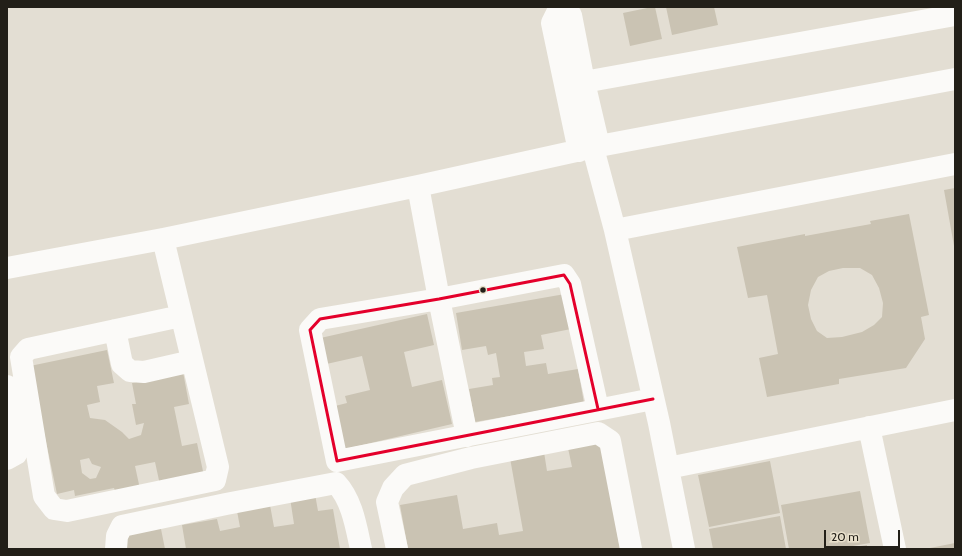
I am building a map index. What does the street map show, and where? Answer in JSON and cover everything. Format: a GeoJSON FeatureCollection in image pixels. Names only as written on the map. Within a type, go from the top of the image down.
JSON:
{"type":"FeatureCollection","features":[{"type":"Feature","properties":{"kind":"street"},"geometry":{"type":"LineString","coordinates":[[590,148],[584,82],[571,15],[560,7],[552,23],[590,148],[615,230],[653,398],[684,549]]}},
{"type":"Feature","properties":{"kind":"street"},"geometry":{"type":"LineString","coordinates":[[584,82],[932,13],[955,15]]}},
{"type":"Feature","properties":{"kind":"street"},"geometry":{"type":"LineString","coordinates":[[7,268],[163,239],[418,186],[590,148],[955,79]]}},
{"type":"Feature","properties":{"kind":"street"},"geometry":{"type":"LineString","coordinates":[[615,230],[955,164]]}},
{"type":"Feature","properties":{"kind":"street"},"geometry":{"type":"LineString","coordinates":[[418,186],[438,299],[467,436]]}},
{"type":"Feature","properties":{"kind":"street"},"geometry":{"type":"LineString","coordinates":[[163,239],[218,467],[214,480],[68,511],[54,509],[44,496],[21,357],[28,348],[181,316]]}},
{"type":"Feature","properties":{"kind":"street"},"geometry":{"type":"LineString","coordinates":[[598,409],[570,284],[564,275],[438,299],[320,319],[310,330],[337,461],[467,436],[653,398]]}},
{"type":"Feature","properties":{"kind":"street"},"geometry":{"type":"LineString","coordinates":[[115,330],[122,364],[130,371],[144,372],[192,361]]}},
{"type":"Feature","properties":{"kind":"street"},"geometry":{"type":"LineString","coordinates":[[7,386],[19,443],[16,454],[7,459]]}},
{"type":"Feature","properties":{"kind":"street"},"geometry":{"type":"LineString","coordinates":[[668,468],[955,410]]}},
{"type":"Feature","properties":{"kind":"street"},"geometry":{"type":"LineString","coordinates":[[869,427],[895,549]]}},
{"type":"Feature","properties":{"kind":"street"},"geometry":{"type":"LineString","coordinates":[[397,549],[387,502],[393,488],[405,475],[472,458],[598,433],[610,441],[631,549]]}},
{"type":"Feature","properties":{"kind":"street"},"geometry":{"type":"LineString","coordinates":[[116,549],[117,536],[122,526],[336,483],[342,489],[354,516],[361,549]]}},
{"type":"Feature","properties":{"kind":"building"},"geometry":{"type":"Polygon","coordinates":[[[655,7],[662,39],[630,46],[623,13],[655,7]]]}},
{"type":"Feature","properties":{"kind":"building"},"geometry":{"type":"Polygon","coordinates":[[[666,7],[714,7],[718,25],[672,35],[666,7]]]}},
{"type":"Feature","properties":{"kind":"building"},"geometry":{"type":"Polygon","coordinates":[[[955,188],[955,246],[954,246],[944,190],[955,188]]]}},
{"type":"Feature","properties":{"kind":"building"},"geometry":{"type":"Polygon","coordinates":[[[909,214],[929,315],[921,317],[925,339],[906,368],[839,379],[839,384],[767,397],[759,358],[778,354],[767,295],[748,298],[737,247],[805,234],[805,236],[871,224],[870,221],[909,214]],[[843,268],[829,271],[818,277],[811,290],[808,305],[811,319],[817,331],[827,338],[842,337],[862,332],[874,325],[882,317],[883,303],[879,288],[872,275],[860,268],[843,268]]]}},
{"type":"Feature","properties":{"kind":"building"},"geometry":{"type":"Polygon","coordinates":[[[565,294],[571,329],[541,335],[544,349],[524,352],[526,366],[546,363],[548,374],[578,369],[584,403],[475,422],[469,389],[493,385],[492,378],[500,377],[496,353],[488,355],[486,346],[462,350],[456,313],[565,294]]]}},
{"type":"Feature","properties":{"kind":"building"},"geometry":{"type":"Polygon","coordinates":[[[427,314],[434,345],[404,352],[412,387],[442,380],[452,424],[341,450],[331,407],[347,403],[345,396],[370,390],[362,356],[322,365],[316,339],[427,314]]]}},
{"type":"Feature","properties":{"kind":"building"},"geometry":{"type":"Polygon","coordinates":[[[107,350],[114,383],[97,386],[100,402],[87,405],[90,418],[105,420],[129,439],[141,435],[144,423],[136,425],[132,404],[136,404],[132,383],[183,372],[189,404],[174,407],[182,446],[197,443],[204,476],[160,485],[155,462],[135,466],[140,489],[116,494],[114,488],[75,496],[74,490],[57,494],[30,366],[107,350]],[[89,458],[80,460],[82,473],[90,479],[96,478],[101,467],[92,464],[89,458]]]}},
{"type":"Feature","properties":{"kind":"building"},"geometry":{"type":"Polygon","coordinates":[[[601,442],[620,549],[408,549],[400,505],[457,495],[463,529],[497,523],[499,535],[523,531],[510,458],[544,452],[547,471],[572,467],[568,448],[601,442]]]}},
{"type":"Feature","properties":{"kind":"building"},"geometry":{"type":"Polygon","coordinates":[[[770,461],[780,513],[709,527],[698,475],[770,461]]]}},
{"type":"Feature","properties":{"kind":"building"},"geometry":{"type":"Polygon","coordinates":[[[860,491],[870,543],[835,549],[789,549],[781,505],[860,491]]]}},
{"type":"Feature","properties":{"kind":"building"},"geometry":{"type":"Polygon","coordinates":[[[315,494],[318,511],[333,509],[340,549],[186,549],[182,525],[217,519],[220,531],[240,527],[237,511],[270,505],[274,527],[294,524],[290,498],[315,494]]]}},
{"type":"Feature","properties":{"kind":"building"},"geometry":{"type":"Polygon","coordinates":[[[780,516],[786,549],[713,549],[709,529],[780,516]]]}},
{"type":"Feature","properties":{"kind":"building"},"geometry":{"type":"Polygon","coordinates":[[[160,524],[165,549],[124,549],[121,531],[160,524]]]}},
{"type":"Feature","properties":{"kind":"building"},"geometry":{"type":"Polygon","coordinates":[[[955,543],[955,549],[930,549],[930,548],[955,543]]]}},
{"type":"Feature","properties":{"kind":"building"},"geometry":{"type":"Polygon","coordinates":[[[867,545],[867,549],[848,549],[848,548],[867,545]]]}},
{"type":"Feature","properties":{"kind":"transit line"},"geometry":{"type":"LineString","coordinates":[[598,409],[570,284],[564,275],[439,299],[320,319],[310,330],[337,461],[653,399]]}}]}
